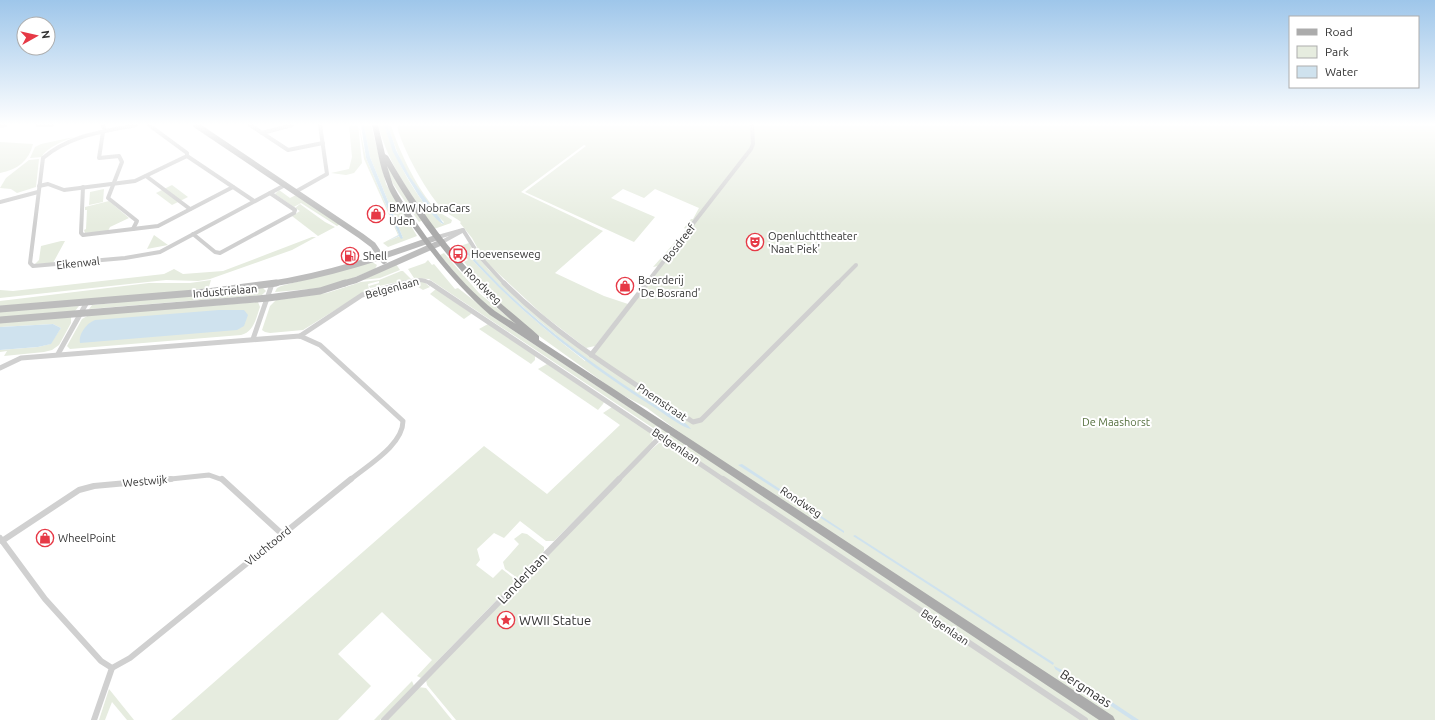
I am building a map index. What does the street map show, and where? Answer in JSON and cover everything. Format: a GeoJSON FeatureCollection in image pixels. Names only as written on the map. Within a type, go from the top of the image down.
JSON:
{"type":"FeatureCollection","features":[{"type":"Feature","properties":{"kind":"main road"},"geometry":{"type":"LineString","coordinates":[[246,159],[366,239],[383,257],[386,267]]}},
{"type":"Feature","properties":{"kind":"main road","name":"Rondweg"},"geometry":{"type":"LineString","coordinates":[[383,159],[391,186],[428,243],[474,298],[512,327],[542,345],[1047,679]]}},
{"type":"Feature","properties":{"kind":"main road","name":"Rondweg"},"geometry":{"type":"LineString","coordinates":[[387,159],[402,187],[440,239],[488,295],[542,345]]}},
{"type":"Feature","properties":{"kind":"main road"},"geometry":{"type":"LineString","coordinates":[[366,239],[376,259],[386,267]]}},
{"type":"Feature","properties":{"kind":"main road","name":"Industrielaan"},"geometry":{"type":"LineString","coordinates":[[0,308],[207,292],[272,284],[324,273],[383,257],[440,239]]}},
{"type":"Feature","properties":{"kind":"main road","name":"Industrielaan"},"geometry":{"type":"LineString","coordinates":[[0,320],[268,298],[327,289],[356,280],[386,267],[428,243]]}},
{"type":"Feature","properties":{"kind":"main road","name":"Bergmaas"},"geometry":{"type":"LineString","coordinates":[[1047,679],[1109,720]]}},
{"type":"Feature","properties":{"kind":"street"},"geometry":{"type":"LineString","coordinates":[[0,202],[38,192],[43,159]]}},
{"type":"Feature","properties":{"kind":"street"},"geometry":{"type":"LineString","coordinates":[[120,159],[122,162],[108,198],[136,221],[132,230]]}},
{"type":"Feature","properties":{"kind":"street"},"geometry":{"type":"LineString","coordinates":[[39,186],[48,184],[60,190],[135,181],[182,159]]}},
{"type":"Feature","properties":{"kind":"street"},"geometry":{"type":"LineString","coordinates":[[191,159],[254,201]]}},
{"type":"Feature","properties":{"kind":"street"},"geometry":{"type":"LineString","coordinates":[[295,192],[327,174],[325,159]]}},
{"type":"Feature","properties":{"kind":"street","name":"Bosdreef"},"geometry":{"type":"LineString","coordinates":[[591,355],[744,159]]}},
{"type":"Feature","properties":{"kind":"street"},"geometry":{"type":"LineString","coordinates":[[146,176],[190,209]]}},
{"type":"Feature","properties":{"kind":"street","name":"Eikenwal"},"geometry":{"type":"LineString","coordinates":[[38,192],[30,263],[36,267],[150,255],[160,252],[285,185]]}},
{"type":"Feature","properties":{"kind":"street"},"geometry":{"type":"LineString","coordinates":[[83,187],[81,233],[83,235],[158,226],[233,187]]}},
{"type":"Feature","properties":{"kind":"street"},"geometry":{"type":"LineString","coordinates":[[192,234],[215,252],[220,253],[294,213],[296,210],[270,193]]}},
{"type":"Feature","properties":{"kind":"street","name":"Pnemstraat"},"geometry":{"type":"LineString","coordinates":[[440,239],[463,230],[482,260],[541,315],[591,355],[693,422],[701,420],[856,265]]}},
{"type":"Feature","properties":{"kind":"street","name":"Belgenlaan"},"geometry":{"type":"LineString","coordinates":[[300,336],[362,295],[418,279],[425,280],[1085,720]]}},
{"type":"Feature","properties":{"kind":"street"},"geometry":{"type":"LineString","coordinates":[[253,339],[272,284]]}},
{"type":"Feature","properties":{"kind":"street"},"geometry":{"type":"LineString","coordinates":[[58,354],[87,302]]}},
{"type":"Feature","properties":{"kind":"street","name":"Vluchtoord"},"geometry":{"type":"LineString","coordinates":[[0,368],[21,358],[58,354],[300,336],[320,345],[403,421],[404,429],[396,442],[388,449],[130,658],[112,668]]}},
{"type":"Feature","properties":{"kind":"street","name":"Landerlaan"},"geometry":{"type":"LineString","coordinates":[[384,720],[661,436]]}},
{"type":"Feature","properties":{"kind":"street","name":"Westwijk"},"geometry":{"type":"LineString","coordinates":[[1,540],[79,490],[94,486],[209,475],[221,478],[282,534]]}},
{"type":"Feature","properties":{"kind":"street"},"geometry":{"type":"LineString","coordinates":[[1,540],[45,599],[101,661],[112,668],[94,720]]}},
{"type":"Feature","properties":{"kind":"green space"},"geometry":{"type":"Polygon","coordinates":[[[0,159],[26,159],[12,170],[0,173],[0,159]]]}},
{"type":"Feature","properties":{"kind":"green space"},"geometry":{"type":"Polygon","coordinates":[[[39,159],[36,187],[17,193],[11,189],[0,188],[6,178],[29,160],[39,159]]]}},
{"type":"Feature","properties":{"kind":"green space"},"geometry":{"type":"Polygon","coordinates":[[[352,159],[362,159],[362,163],[354,173],[346,175],[331,173],[349,169],[352,159]]]}},
{"type":"Feature","properties":{"kind":"green space"},"geometry":{"type":"Polygon","coordinates":[[[364,159],[366,159],[399,235],[388,241],[400,236],[403,238],[371,159],[380,159],[386,184],[417,236],[388,247],[383,243],[398,235],[364,159]]]}},
{"type":"Feature","properties":{"kind":"green space"},"geometry":{"type":"Polygon","coordinates":[[[390,159],[398,159],[407,178],[423,202],[442,224],[444,222],[417,190],[401,159],[404,159],[424,195],[439,212],[452,220],[451,223],[434,229],[390,159]]]}},
{"type":"Feature","properties":{"kind":"green space","name":"De Maashorst"},"geometry":{"type":"Polygon","coordinates":[[[410,159],[566,159],[521,192],[603,231],[555,273],[604,296],[628,304],[595,346],[586,348],[543,315],[484,260],[472,238],[460,223],[461,222],[439,206],[417,172],[410,159]]]}},
{"type":"Feature","properties":{"kind":"green space","name":"De Maashorst"},"geometry":{"type":"Polygon","coordinates":[[[569,159],[1435,159],[1435,720],[456,720],[427,685],[426,680],[643,457],[659,443],[667,444],[671,440],[429,279],[414,278],[408,269],[425,263],[428,260],[432,265],[434,264],[455,289],[458,288],[505,325],[674,437],[679,432],[647,408],[617,392],[528,328],[498,302],[464,262],[468,260],[457,247],[469,243],[475,254],[489,270],[590,355],[658,266],[653,267],[684,232],[686,229],[684,228],[691,219],[693,219],[699,208],[655,189],[644,198],[623,189],[611,198],[655,217],[634,242],[525,192],[569,159]],[[463,246],[461,247],[475,263],[520,307],[585,361],[586,359],[537,319],[491,277],[463,246]]]}},
{"type":"Feature","properties":{"kind":"green space"},"geometry":{"type":"Polygon","coordinates":[[[388,165],[423,220],[419,222],[393,184],[386,166],[388,165]]]}},
{"type":"Feature","properties":{"kind":"green space"},"geometry":{"type":"Polygon","coordinates":[[[172,185],[188,197],[172,205],[156,193],[172,185]]]}},
{"type":"Feature","properties":{"kind":"green space"},"geometry":{"type":"Polygon","coordinates":[[[104,189],[103,202],[89,205],[90,192],[104,189]]]}},
{"type":"Feature","properties":{"kind":"green space"},"geometry":{"type":"Polygon","coordinates":[[[279,190],[290,198],[296,195],[340,224],[337,226],[301,203],[294,207],[275,194],[279,190]]]}},
{"type":"Feature","properties":{"kind":"green space"},"geometry":{"type":"Polygon","coordinates":[[[109,201],[129,218],[110,227],[108,231],[85,233],[84,230],[86,229],[87,210],[85,210],[85,207],[109,201]]]}},
{"type":"Feature","properties":{"kind":"green space"},"geometry":{"type":"Polygon","coordinates":[[[300,204],[325,222],[335,227],[318,236],[292,216],[300,211],[295,208],[300,204]]]}},
{"type":"Feature","properties":{"kind":"green space"},"geometry":{"type":"Polygon","coordinates":[[[154,235],[168,245],[147,249],[154,235]]]}},
{"type":"Feature","properties":{"kind":"green space"},"geometry":{"type":"Polygon","coordinates":[[[312,237],[316,237],[292,250],[210,279],[198,281],[166,280],[0,298],[0,290],[13,291],[164,274],[174,269],[183,274],[223,271],[312,237]]]}},
{"type":"Feature","properties":{"kind":"green space"},"geometry":{"type":"Polygon","coordinates":[[[65,241],[53,263],[35,264],[39,260],[41,246],[65,241]]]}},
{"type":"Feature","properties":{"kind":"green space"},"geometry":{"type":"Polygon","coordinates":[[[444,253],[479,293],[520,327],[516,328],[474,295],[440,255],[444,253]]]}},
{"type":"Feature","properties":{"kind":"green space"},"geometry":{"type":"Polygon","coordinates":[[[372,262],[377,265],[375,269],[338,284],[322,288],[275,292],[277,288],[281,286],[372,262]]]}},
{"type":"Feature","properties":{"kind":"green space"},"geometry":{"type":"Polygon","coordinates":[[[396,264],[400,270],[380,278],[363,280],[396,264]]]}},
{"type":"Feature","properties":{"kind":"green space"},"geometry":{"type":"Polygon","coordinates":[[[403,271],[411,279],[370,288],[369,286],[379,283],[379,281],[368,284],[369,289],[303,330],[270,333],[262,330],[270,306],[276,300],[327,293],[361,282],[379,280],[403,271]]]}},
{"type":"Feature","properties":{"kind":"green space"},"geometry":{"type":"Polygon","coordinates":[[[211,280],[208,290],[0,306],[0,301],[149,283],[190,283],[211,280]]]}},
{"type":"Feature","properties":{"kind":"green space"},"geometry":{"type":"Polygon","coordinates":[[[418,281],[424,282],[430,287],[423,290],[415,285],[368,298],[366,296],[418,281]]]}},
{"type":"Feature","properties":{"kind":"green space"},"geometry":{"type":"Polygon","coordinates":[[[263,288],[266,291],[262,295],[89,309],[92,305],[121,301],[263,288]]]}},
{"type":"Feature","properties":{"kind":"green space"},"geometry":{"type":"Polygon","coordinates":[[[436,289],[471,314],[464,319],[430,294],[436,289]]]}},
{"type":"Feature","properties":{"kind":"green space"},"geometry":{"type":"Polygon","coordinates":[[[258,302],[260,307],[252,328],[241,335],[70,349],[67,346],[82,319],[89,315],[258,302]]]}},
{"type":"Feature","properties":{"kind":"green space"},"geometry":{"type":"Polygon","coordinates":[[[79,306],[75,311],[0,318],[0,310],[79,306]]]}},
{"type":"Feature","properties":{"kind":"green space"},"geometry":{"type":"Polygon","coordinates":[[[71,317],[71,323],[59,345],[52,350],[4,356],[7,351],[0,352],[0,350],[38,347],[50,344],[61,328],[53,324],[0,327],[0,322],[71,317]]]}},
{"type":"Feature","properties":{"kind":"green space"},"geometry":{"type":"Polygon","coordinates":[[[488,324],[535,356],[535,360],[531,364],[479,329],[488,324]]]}},
{"type":"Feature","properties":{"kind":"green space"},"geometry":{"type":"Polygon","coordinates":[[[547,364],[604,402],[603,404],[598,410],[538,369],[547,364]]]}},
{"type":"Feature","properties":{"kind":"green space"},"geometry":{"type":"Polygon","coordinates":[[[612,407],[654,434],[652,443],[554,541],[546,541],[520,521],[504,538],[494,533],[477,549],[480,560],[476,565],[493,578],[502,569],[516,580],[421,678],[417,676],[432,660],[382,612],[338,654],[371,686],[338,720],[171,720],[484,446],[547,494],[620,425],[603,413],[612,407]]]}},
{"type":"Feature","properties":{"kind":"green space"},"geometry":{"type":"Polygon","coordinates":[[[522,533],[527,534],[544,547],[544,551],[519,579],[505,569],[503,562],[519,544],[514,539],[522,533]]]}},
{"type":"Feature","properties":{"kind":"green space"},"geometry":{"type":"Polygon","coordinates":[[[412,681],[414,686],[380,720],[374,720],[412,681]]]}},
{"type":"Feature","properties":{"kind":"green space"},"geometry":{"type":"Polygon","coordinates":[[[418,687],[426,688],[452,720],[387,720],[418,687]]]}},
{"type":"Feature","properties":{"kind":"green space"},"geometry":{"type":"Polygon","coordinates":[[[109,689],[134,720],[127,720],[112,702],[105,720],[99,720],[109,689]]]}},
{"type":"Feature","properties":{"kind":"water"},"geometry":{"type":"Polygon","coordinates":[[[366,159],[371,159],[403,238],[401,239],[399,236],[388,241],[399,235],[366,159]]]}},
{"type":"Feature","properties":{"kind":"water"},"geometry":{"type":"Polygon","coordinates":[[[397,159],[400,159],[410,177],[444,224],[432,214],[424,204],[397,159]]]}},
{"type":"Feature","properties":{"kind":"water"},"geometry":{"type":"Polygon","coordinates":[[[463,246],[503,289],[547,327],[617,380],[676,417],[691,429],[677,422],[626,389],[551,334],[504,293],[461,247],[463,246]]]}},
{"type":"Feature","properties":{"kind":"water"},"geometry":{"type":"Polygon","coordinates":[[[219,310],[244,310],[248,315],[244,326],[237,330],[80,343],[80,336],[84,329],[95,320],[219,310]]]}},
{"type":"Feature","properties":{"kind":"water"},"geometry":{"type":"Polygon","coordinates":[[[53,324],[61,328],[51,344],[38,347],[0,350],[0,327],[53,324]]]}},
{"type":"Feature","properties":{"kind":"water"},"geometry":{"type":"Polygon","coordinates":[[[742,464],[844,531],[844,533],[738,465],[742,464]]]}},
{"type":"Feature","properties":{"kind":"water"},"geometry":{"type":"Polygon","coordinates":[[[855,535],[1054,663],[1053,665],[853,536],[855,535]]]}},
{"type":"Feature","properties":{"kind":"water"},"geometry":{"type":"Polygon","coordinates":[[[1054,666],[1068,673],[1139,720],[1132,720],[1055,669],[1054,666]]]}},
{"type":"Feature","properties":{"kind":"place","name":"BMW NobraCars Uden"},"geometry":{"type":"Point","coordinates":[376,214]}},
{"type":"Feature","properties":{"kind":"place","name":"Openluchttheater 'Naat Piek'"},"geometry":{"type":"Point","coordinates":[755,242]}},
{"type":"Feature","properties":{"kind":"place","name":"Hoevenseweg"},"geometry":{"type":"Point","coordinates":[458,254]}},
{"type":"Feature","properties":{"kind":"place","name":"Shell"},"geometry":{"type":"Point","coordinates":[350,256]}},
{"type":"Feature","properties":{"kind":"place","name":"Boerderij 'De Bosrand'"},"geometry":{"type":"Point","coordinates":[625,286]}},
{"type":"Feature","properties":{"kind":"place","name":"WheelPoint"},"geometry":{"type":"Point","coordinates":[45,538]}},
{"type":"Feature","properties":{"kind":"place","name":"WWII Statue"},"geometry":{"type":"Point","coordinates":[506,620]}}]}
